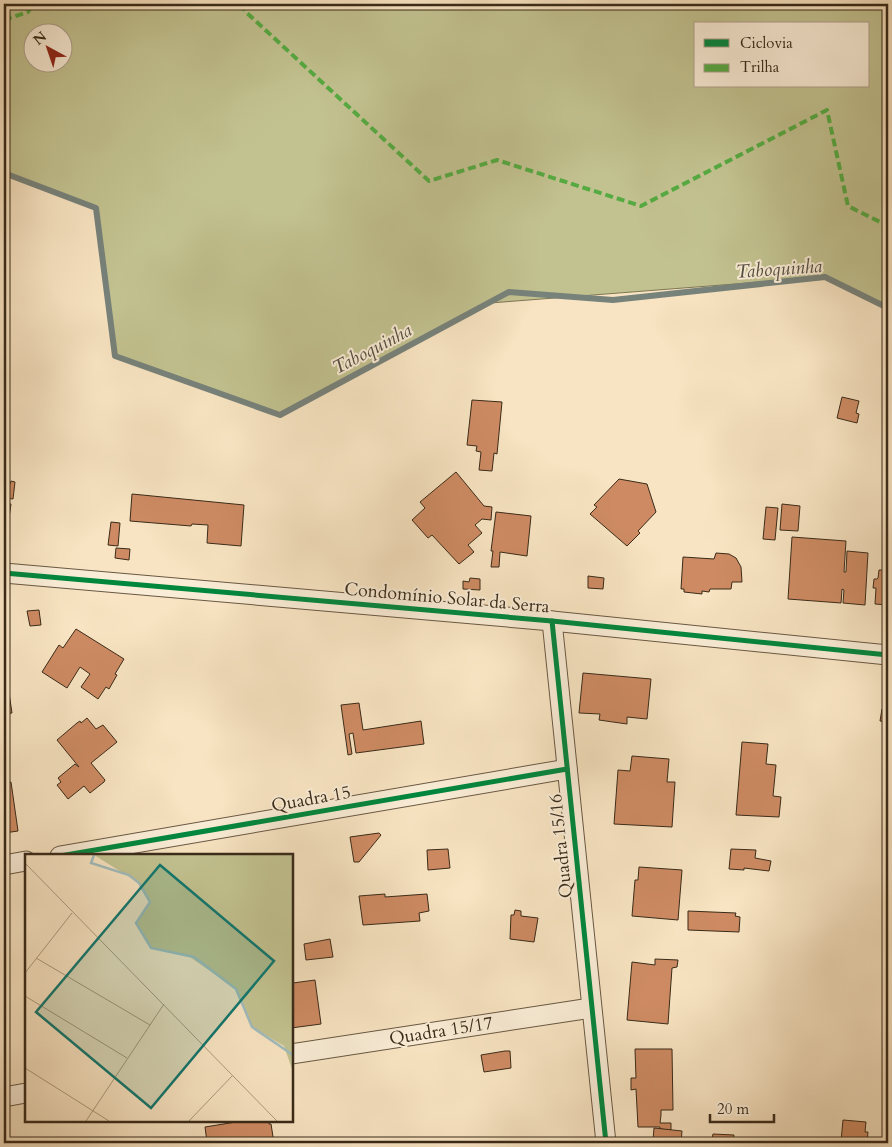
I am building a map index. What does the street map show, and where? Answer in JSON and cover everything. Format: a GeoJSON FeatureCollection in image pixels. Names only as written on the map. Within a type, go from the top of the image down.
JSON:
{"type":"FeatureCollection","features":[{"type":"Feature","properties":{"kind":"street","name":"Condomínio Solar da Serra"},"geometry":{"type":"LineString","coordinates":[[4,573],[552,621],[888,655]]}},
{"type":"Feature","properties":{"kind":"street","name":"Quadra 15/16"},"geometry":{"type":"LineString","coordinates":[[552,621],[606,1143]]}},
{"type":"Feature","properties":{"kind":"street","name":"Quadra 15"},"geometry":{"type":"LineString","coordinates":[[72,854],[567,769]]}},
{"type":"Feature","properties":{"kind":"street"},"geometry":{"type":"LineString","coordinates":[[4,865],[25,862]]}},
{"type":"Feature","properties":{"kind":"street","name":"Quadra 15/17"},"geometry":{"type":"LineString","coordinates":[[292,1054],[591,1008]]}},
{"type":"Feature","properties":{"kind":"street"},"geometry":{"type":"LineString","coordinates":[[4,1097],[25,1093]]}},
{"type":"Feature","properties":{"kind":"green space"},"geometry":{"type":"Polygon","coordinates":[[[4,4],[888,4],[888,308],[825,277],[490,303],[280,415],[115,356],[96,208],[4,173],[4,4]]]}},
{"type":"Feature","properties":{"kind":"building"},"geometry":{"type":"Polygon","coordinates":[[[842,397],[859,401],[856,413],[859,414],[857,423],[837,418],[842,397]]]}},
{"type":"Feature","properties":{"kind":"building"},"geometry":{"type":"Polygon","coordinates":[[[472,400],[502,402],[497,454],[494,453],[492,471],[479,470],[481,452],[476,451],[477,446],[467,445],[472,400]]]}},
{"type":"Feature","properties":{"kind":"building"},"geometry":{"type":"Polygon","coordinates":[[[456,472],[484,506],[492,507],[491,520],[482,519],[475,525],[482,533],[468,545],[474,552],[459,564],[432,535],[428,538],[412,520],[425,508],[420,502],[456,472]]]}},
{"type":"Feature","properties":{"kind":"building"},"geometry":{"type":"Polygon","coordinates":[[[619,479],[647,484],[656,512],[627,546],[590,514],[597,507],[594,505],[619,479]]]}},
{"type":"Feature","properties":{"kind":"building"},"geometry":{"type":"Polygon","coordinates":[[[11,481],[15,482],[13,499],[5,498],[6,484],[10,484],[11,481]]]}},
{"type":"Feature","properties":{"kind":"building"},"geometry":{"type":"Polygon","coordinates":[[[132,494],[244,505],[241,546],[207,543],[208,525],[192,524],[191,526],[130,521],[132,494]]]}},
{"type":"Feature","properties":{"kind":"building"},"geometry":{"type":"Polygon","coordinates":[[[4,503],[11,504],[8,525],[4,524],[4,503]]]}},
{"type":"Feature","properties":{"kind":"building"},"geometry":{"type":"Polygon","coordinates":[[[782,504],[800,506],[798,531],[780,530],[782,504]]]}},
{"type":"Feature","properties":{"kind":"building"},"geometry":{"type":"Polygon","coordinates":[[[766,507],[778,508],[775,540],[763,539],[766,507]]]}},
{"type":"Feature","properties":{"kind":"building"},"geometry":{"type":"Polygon","coordinates":[[[496,512],[531,516],[527,556],[500,552],[499,567],[491,567],[493,551],[491,551],[496,512]]]}},
{"type":"Feature","properties":{"kind":"building"},"geometry":{"type":"Polygon","coordinates":[[[111,522],[120,523],[118,546],[108,545],[111,522]]]}},
{"type":"Feature","properties":{"kind":"building"},"geometry":{"type":"Polygon","coordinates":[[[792,537],[846,541],[844,572],[846,572],[847,551],[868,553],[865,605],[843,603],[844,590],[842,589],[841,603],[788,599],[792,537]]]}},
{"type":"Feature","properties":{"kind":"building"},"geometry":{"type":"Polygon","coordinates":[[[116,548],[130,549],[129,560],[115,558],[116,548]]]}},
{"type":"Feature","properties":{"kind":"building"},"geometry":{"type":"Polygon","coordinates":[[[716,553],[729,554],[736,558],[741,567],[742,582],[732,582],[731,589],[710,589],[709,592],[702,591],[702,594],[684,592],[684,589],[681,589],[683,557],[714,559],[716,553]]]}},
{"type":"Feature","properties":{"kind":"building"},"geometry":{"type":"Polygon","coordinates":[[[879,570],[888,570],[888,605],[875,604],[876,588],[873,588],[874,579],[878,578],[879,570]]]}},
{"type":"Feature","properties":{"kind":"building"},"geometry":{"type":"Polygon","coordinates":[[[588,576],[604,578],[603,589],[588,588],[588,576]]]}},
{"type":"Feature","properties":{"kind":"building"},"geometry":{"type":"Polygon","coordinates":[[[470,578],[480,579],[480,590],[463,589],[463,581],[469,582],[470,578]]]}},
{"type":"Feature","properties":{"kind":"building"},"geometry":{"type":"Polygon","coordinates":[[[39,610],[41,625],[30,626],[27,611],[39,610]]]}},
{"type":"Feature","properties":{"kind":"building"},"geometry":{"type":"Polygon","coordinates":[[[76,629],[124,659],[109,689],[106,687],[98,699],[81,687],[90,674],[80,667],[67,688],[42,672],[59,645],[63,648],[76,629]]]}},
{"type":"Feature","properties":{"kind":"building"},"geometry":{"type":"Polygon","coordinates":[[[4,660],[12,713],[4,714],[4,660]]]}},
{"type":"Feature","properties":{"kind":"building"},"geometry":{"type":"Polygon","coordinates":[[[583,673],[651,679],[647,719],[627,717],[627,724],[599,720],[600,714],[579,713],[583,673]]]}},
{"type":"Feature","properties":{"kind":"building"},"geometry":{"type":"Polygon","coordinates":[[[359,703],[363,730],[421,721],[424,744],[356,753],[353,733],[349,734],[352,754],[348,755],[341,705],[359,703]]]}},
{"type":"Feature","properties":{"kind":"building"},"geometry":{"type":"Polygon","coordinates":[[[882,709],[888,709],[888,722],[880,721],[882,709]]]}},
{"type":"Feature","properties":{"kind":"building"},"geometry":{"type":"Polygon","coordinates":[[[87,718],[96,729],[103,725],[117,742],[91,763],[105,780],[104,782],[90,793],[84,786],[68,799],[57,785],[61,782],[58,778],[75,764],[79,767],[57,740],[77,723],[80,721],[81,723],[87,718]]]}},
{"type":"Feature","properties":{"kind":"building"},"geometry":{"type":"Polygon","coordinates":[[[742,742],[768,744],[766,764],[776,765],[773,796],[781,797],[779,817],[736,815],[742,742]]]}},
{"type":"Feature","properties":{"kind":"building"},"geometry":{"type":"Polygon","coordinates":[[[632,756],[669,759],[667,782],[675,782],[672,827],[614,824],[618,770],[630,771],[632,756]]]}},
{"type":"Feature","properties":{"kind":"building"},"geometry":{"type":"Polygon","coordinates":[[[11,782],[18,831],[4,833],[4,783],[11,782]]]}},
{"type":"Feature","properties":{"kind":"building"},"geometry":{"type":"Polygon","coordinates":[[[379,833],[381,835],[359,862],[354,862],[350,837],[379,833]]]}},
{"type":"Feature","properties":{"kind":"building"},"geometry":{"type":"Polygon","coordinates":[[[448,849],[450,868],[428,870],[427,850],[448,849]]]}},
{"type":"Feature","properties":{"kind":"building"},"geometry":{"type":"Polygon","coordinates":[[[731,849],[756,850],[755,858],[771,861],[769,871],[744,868],[744,870],[729,869],[731,849]]]}},
{"type":"Feature","properties":{"kind":"building"},"geometry":{"type":"Polygon","coordinates":[[[639,867],[682,870],[678,920],[632,916],[635,880],[638,880],[639,867]]]}},
{"type":"Feature","properties":{"kind":"building"},"geometry":{"type":"Polygon","coordinates":[[[385,894],[385,897],[427,894],[429,911],[419,913],[420,921],[363,925],[359,896],[385,894]]]}},
{"type":"Feature","properties":{"kind":"building"},"geometry":{"type":"Polygon","coordinates":[[[515,910],[521,911],[521,916],[538,918],[534,942],[510,939],[511,915],[514,915],[515,910]]]}},
{"type":"Feature","properties":{"kind":"building"},"geometry":{"type":"Polygon","coordinates":[[[688,911],[736,913],[735,916],[740,917],[739,932],[688,930],[688,911]]]}},
{"type":"Feature","properties":{"kind":"building"},"geometry":{"type":"Polygon","coordinates":[[[330,939],[333,957],[306,960],[304,944],[330,939]]]}},
{"type":"Feature","properties":{"kind":"building"},"geometry":{"type":"Polygon","coordinates":[[[655,959],[678,960],[677,967],[672,968],[668,1024],[627,1020],[632,962],[655,965],[655,959]]]}},
{"type":"Feature","properties":{"kind":"building"},"geometry":{"type":"Polygon","coordinates":[[[292,978],[293,983],[315,980],[321,1024],[292,1028],[292,978]]]}},
{"type":"Feature","properties":{"kind":"building"},"geometry":{"type":"Polygon","coordinates":[[[635,1049],[672,1049],[673,1110],[661,1110],[660,1123],[671,1123],[671,1130],[660,1129],[660,1127],[638,1127],[636,1089],[631,1090],[631,1078],[636,1078],[635,1049]]]}},
{"type":"Feature","properties":{"kind":"building"},"geometry":{"type":"Polygon","coordinates":[[[510,1051],[511,1068],[484,1072],[481,1055],[510,1051]]]}},
{"type":"Feature","properties":{"kind":"building"},"geometry":{"type":"Polygon","coordinates":[[[843,1120],[866,1122],[865,1132],[868,1132],[867,1143],[841,1141],[843,1120]]]}},
{"type":"Feature","properties":{"kind":"building"},"geometry":{"type":"Polygon","coordinates":[[[236,1122],[269,1122],[274,1143],[201,1143],[207,1142],[205,1127],[236,1122]]]}},
{"type":"Feature","properties":{"kind":"building"},"geometry":{"type":"Polygon","coordinates":[[[654,1128],[682,1131],[681,1143],[653,1140],[654,1128]]]}},
{"type":"Feature","properties":{"kind":"building"},"geometry":{"type":"Polygon","coordinates":[[[713,1134],[734,1135],[733,1143],[711,1143],[713,1134]]]}},
{"type":"Feature","properties":{"kind":"waterway","name":"Taboquinha"},"geometry":{"type":"LineString","coordinates":[[4,173],[96,208],[115,356],[280,415],[509,292],[613,300],[825,277],[888,308]]}},
{"type":"Feature","properties":{"kind":"marked path"},"geometry":{"type":"LineString","coordinates":[[4,20],[28,12],[33,4]]}},
{"type":"Feature","properties":{"kind":"marked path"},"geometry":{"type":"LineString","coordinates":[[240,4],[247,13],[429,181],[497,160],[641,206],[827,110],[848,206],[888,226]]}},
{"type":"Feature","properties":{"kind":"cycle path"},"geometry":{"type":"LineString","coordinates":[[4,573],[552,621],[888,655]]}},
{"type":"Feature","properties":{"kind":"cycle path"},"geometry":{"type":"LineString","coordinates":[[552,621],[606,1143]]}},
{"type":"Feature","properties":{"kind":"cycle path"},"geometry":{"type":"LineString","coordinates":[[72,854],[567,769]]}}]}
